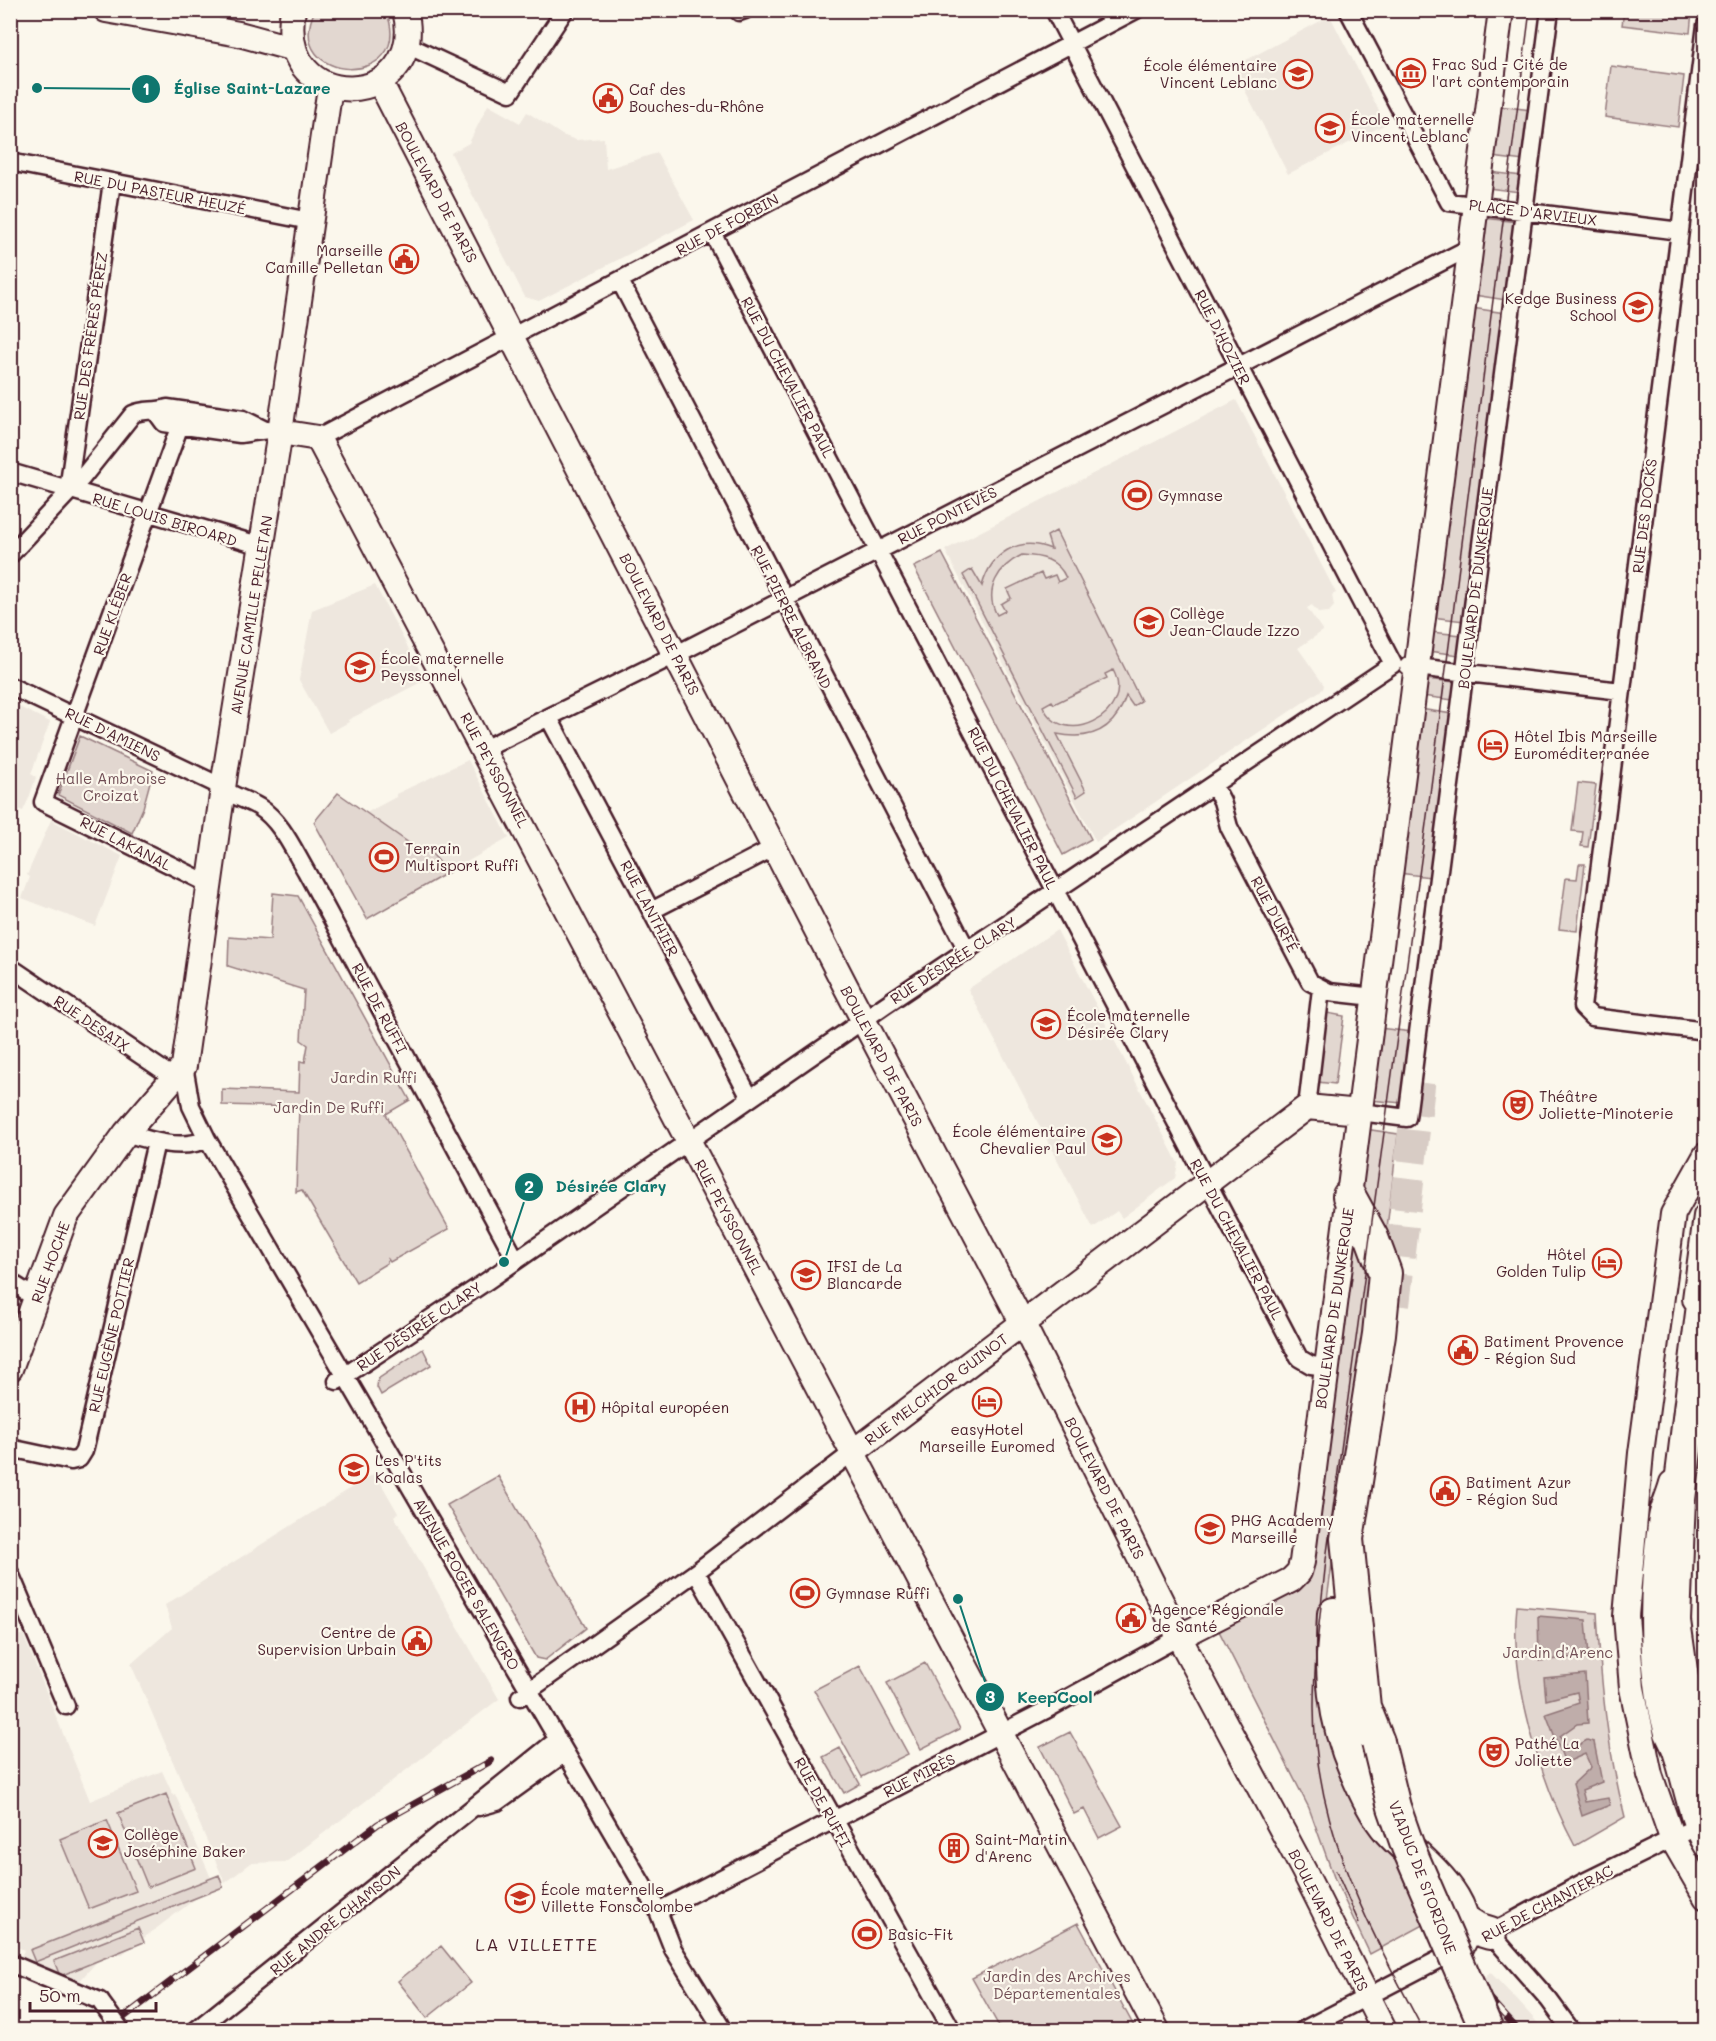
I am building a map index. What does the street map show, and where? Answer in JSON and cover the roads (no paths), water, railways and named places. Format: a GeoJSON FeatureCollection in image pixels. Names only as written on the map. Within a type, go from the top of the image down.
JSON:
{"type":"FeatureCollection","features":[{"type":"Feature","properties":{"kind":"highway"},"geometry":{"type":"LineString","coordinates":[[1349,1196],[1383,1263],[1386,1282],[1347,1539],[1351,1612]]}},
{"type":"Feature","properties":{"kind":"highway"},"geometry":{"type":"LineString","coordinates":[[1706,1281],[1680,1499],[1674,1621],[1690,1734],[1706,1793]]}},
{"type":"Feature","properties":{"kind":"highway"},"geometry":{"type":"LineString","coordinates":[[1389,1369],[1366,1561],[1332,1685],[1343,1738],[1370,1800],[1389,1829],[1444,1882],[1461,1918],[1460,1944],[1453,1953]]}},
{"type":"Feature","properties":{"kind":"highway","name":"VIADUC DE STORIONE"},"geometry":{"type":"LineString","coordinates":[[1351,1612],[1371,1686],[1378,1742],[1394,1807],[1408,1847],[1487,2031]]}},
{"type":"Feature","properties":{"kind":"highway"},"geometry":{"type":"LineString","coordinates":[[1461,1918],[1490,1933]]}},
{"type":"Feature","properties":{"kind":"street"},"geometry":{"type":"LineString","coordinates":[[106,10],[239,34],[294,49]]}},
{"type":"Feature","properties":{"kind":"street"},"geometry":{"type":"LineString","coordinates":[[293,10],[290,26],[291,42],[308,73],[330,87],[355,90],[380,82],[401,60],[407,45],[409,27],[405,10]]}},
{"type":"Feature","properties":{"kind":"street"},"geometry":{"type":"LineString","coordinates":[[407,45],[510,93],[565,10]]}},
{"type":"Feature","properties":{"kind":"street","name":"RUE D'HOZIER"},"geometry":{"type":"LineString","coordinates":[[1054,10],[1238,365],[1404,665]]}},
{"type":"Feature","properties":{"kind":"street","name":"RUE DE FORBIN"},"geometry":{"type":"LineString","coordinates":[[318,438],[1136,10]]}},
{"type":"Feature","properties":{"kind":"street","name":"PLACE D'ARVIEUX"},"geometry":{"type":"LineString","coordinates":[[1348,10],[1449,202],[1680,231]]}},
{"type":"Feature","properties":{"kind":"street","name":"BOULEVARD DE DUNKERQUE"},"geometry":{"type":"LineString","coordinates":[[1179,1637],[1291,1580],[1299,1572],[1374,997],[1404,665],[1471,247],[1501,10]]}},
{"type":"Feature","properties":{"kind":"street","name":"BOULEVARD DE DUNKERQUE"},"geometry":{"type":"LineString","coordinates":[[1359,1112],[1407,1118],[1550,10]]}},
{"type":"Feature","properties":{"kind":"street","name":"RUE DES DOCKS"},"geometry":{"type":"LineString","coordinates":[[1706,24],[1582,1007],[1592,1017],[1706,1031]]}},
{"type":"Feature","properties":{"kind":"street","name":"BOULEVARD DE PARIS"},"geometry":{"type":"LineString","coordinates":[[380,82],[864,1021],[1023,1324],[1179,1637],[1304,1870],[1384,2031]]}},
{"type":"Feature","properties":{"kind":"street","name":"AVENUE CAMILLE PELLETAN"},"geometry":{"type":"LineString","coordinates":[[207,1139],[178,1071],[210,882],[218,787],[262,546],[273,431],[310,221],[330,87]]}},
{"type":"Feature","properties":{"kind":"street","name":"RUE DU PASTEUR HEUZÉ"},"geometry":{"type":"LineString","coordinates":[[10,162],[310,221]]}},
{"type":"Feature","properties":{"kind":"street","name":"RUE DES FRÈRES PÉREZ"},"geometry":{"type":"LineString","coordinates":[[68,490],[112,182]]}},
{"type":"Feature","properties":{"kind":"street","name":"RUE DU CHEVALIER PAUL"},"geometry":{"type":"LineString","coordinates":[[712,232],[880,550],[1299,1358],[1311,1365],[1327,1367]]}},
{"type":"Feature","properties":{"kind":"street","name":"RUE PONTEVÈS"},"geometry":{"type":"LineString","coordinates":[[484,750],[783,600],[1471,247]]}},
{"type":"Feature","properties":{"kind":"street","name":"RUE PIERRE ALBRAND"},"geometry":{"type":"LineString","coordinates":[[620,281],[783,600],[968,952]]}},
{"type":"Feature","properties":{"kind":"street"},"geometry":{"type":"LineString","coordinates":[[10,555],[68,490],[82,478],[133,414],[166,408],[243,419],[273,431],[318,438]]}},
{"type":"Feature","properties":{"kind":"street"},"geometry":{"type":"LineString","coordinates":[[148,411],[164,423],[240,434],[273,431]]}},
{"type":"Feature","properties":{"kind":"street","name":"RUE KLÉBER"},"geometry":{"type":"LineString","coordinates":[[43,802],[150,513],[180,425]]}},
{"type":"Feature","properties":{"kind":"street","name":"RUE PEYSSONNEL"},"geometry":{"type":"LineString","coordinates":[[318,438],[1002,1732],[1157,2031]]}},
{"type":"Feature","properties":{"kind":"street","name":"RUE LOUIS BIROARD"},"geometry":{"type":"LineString","coordinates":[[10,472],[262,546]]}},
{"type":"Feature","properties":{"kind":"street"},"geometry":{"type":"LineString","coordinates":[[1404,665],[1622,691]]}},
{"type":"Feature","properties":{"kind":"street","name":"RUE DÉSIRÉE CLARY"},"geometry":{"type":"LineString","coordinates":[[341,1378],[750,1098],[1214,786],[1404,665]]}},
{"type":"Feature","properties":{"kind":"street","name":"RUE D'AMIENS"},"geometry":{"type":"LineString","coordinates":[[10,686],[75,715],[218,787]]}},
{"type":"Feature","properties":{"kind":"street","name":"RUE LANTHIER"},"geometry":{"type":"LineString","coordinates":[[549,718],[750,1098]]}},
{"type":"Feature","properties":{"kind":"street","name":"RUE D'URFÉ"},"geometry":{"type":"LineString","coordinates":[[1214,786],[1222,801],[1229,827],[1310,982],[1321,989]]}},
{"type":"Feature","properties":{"kind":"street","name":"RUE DE RUFFI"},"geometry":{"type":"LineString","coordinates":[[218,787],[259,807],[283,832],[516,1260]]}},
{"type":"Feature","properties":{"kind":"street","name":"RUE LAKANAL"},"geometry":{"type":"LineString","coordinates":[[43,802],[201,880],[210,882]]}},
{"type":"Feature","properties":{"kind":"street"},"geometry":{"type":"LineString","coordinates":[[651,911],[775,847]]}},
{"type":"Feature","properties":{"kind":"street","name":"RUE DESAIX"},"geometry":{"type":"LineString","coordinates":[[10,968],[178,1071]]}},
{"type":"Feature","properties":{"kind":"street"},"geometry":{"type":"LineString","coordinates":[[1359,1112],[1307,1107],[1321,989],[1374,997]]}},
{"type":"Feature","properties":{"kind":"street","name":"RUE HOCHE"},"geometry":{"type":"LineString","coordinates":[[10,1369],[66,1216],[126,1133],[178,1071]]}},
{"type":"Feature","properties":{"kind":"street","name":"RUE MELCHIOR GUINOT"},"geometry":{"type":"LineString","coordinates":[[524,1695],[696,1572],[1307,1107]]}},
{"type":"Feature","properties":{"kind":"street"},"geometry":{"type":"LineString","coordinates":[[126,1133],[156,1142],[197,1144],[207,1139]]}},
{"type":"Feature","properties":{"kind":"street","name":"AVENUE ROGER SALENGRO"},"geometry":{"type":"LineString","coordinates":[[207,1139],[341,1378],[524,1695],[561,1746],[658,1911],[673,1949],[723,2031]]}},
{"type":"Feature","properties":{"kind":"street","name":"RUE EUGÈNE POTTIER"},"geometry":{"type":"LineString","coordinates":[[10,1448],[71,1461],[80,1459],[84,1451],[156,1142]]}},
{"type":"Feature","properties":{"kind":"street"},"geometry":{"type":"LineString","coordinates":[[1706,1155],[1673,1214],[1641,1453],[1627,1599],[1629,1651],[1638,1726],[1650,1775],[1672,1838],[1706,1897]]}},
{"type":"Feature","properties":{"kind":"street"},"geometry":{"type":"LineString","coordinates":[[1701,1836],[1662,1706],[1653,1600],[1662,1515],[1674,1470],[1706,1216]]}},
{"type":"Feature","properties":{"kind":"street"},"geometry":{"type":"LineString","coordinates":[[10,1282],[37,1299]]}},
{"type":"Feature","properties":{"kind":"street","name":"RUE DE RUFFI"},"geometry":{"type":"LineString","coordinates":[[696,1572],[952,2031]]}},
{"type":"Feature","properties":{"kind":"street"},"geometry":{"type":"LineString","coordinates":[[10,1573],[66,1706]]}},
{"type":"Feature","properties":{"kind":"street","name":"RUE MIRÈS"},"geometry":{"type":"LineString","coordinates":[[658,1911],[1179,1637]]}},
{"type":"Feature","properties":{"kind":"street","name":"RUE ANDRÉ CHAMSON"},"geometry":{"type":"LineString","coordinates":[[196,2031],[473,1809],[497,1802],[561,1746]]}},
{"type":"Feature","properties":{"kind":"street","name":"RUE DE CHANTERAC"},"geometry":{"type":"LineString","coordinates":[[1303,2031],[1672,1838],[1701,1836]]}},
{"type":"Feature","properties":{"kind":"street"},"geometry":{"type":"LineString","coordinates":[[1490,1933],[1543,1993],[1571,2031]]}},
{"type":"Feature","properties":{"kind":"street"},"geometry":{"type":"LineString","coordinates":[[10,1963],[100,2001],[121,2031]]}},
{"type":"Feature","properties":{"kind":"tunnel"},"geometry":{"type":"LineString","coordinates":[[1394,1305],[1420,1077]]}},
{"type":"Feature","properties":{"kind":"tram line"},"geometry":{"type":"LineString","coordinates":[[1423,2030],[1364,1914],[1334,1834],[1323,1793],[1316,1751],[1315,1669],[1326,1560],[1430,794],[1530,10]]}},
{"type":"Feature","properties":{"kind":"tram line"},"geometry":{"type":"LineString","coordinates":[[1336,1871],[1359,1923]]}},
{"type":"Feature","properties":{"kind":"railway"},"geometry":{"type":"LineString","coordinates":[[107,2030],[378,1824],[491,1761]]}},
{"type":"Feature","properties":{"kind":"railway"},"geometry":{"type":"LineString","coordinates":[[1478,1986],[1518,2030]]}},
{"type":"Feature","properties":{"kind":"place","name":"Frac Sud - Cité de l'art contemporain"},"geometry":{"type":"Point","coordinates":[1411,73]}},
{"type":"Feature","properties":{"kind":"place","name":"École élémentaire Vincent Leblanc"},"geometry":{"type":"Point","coordinates":[1298,74]}},
{"type":"Feature","properties":{"kind":"place","name":"Église Saint-Lazare"},"geometry":{"type":"Point","coordinates":[37,88]}},
{"type":"Feature","properties":{"kind":"place","name":"Caf des Bouches-du-Rhône"},"geometry":{"type":"Point","coordinates":[608,98]}},
{"type":"Feature","properties":{"kind":"place","name":"École maternelle Vincent Leblanc"},"geometry":{"type":"Point","coordinates":[1330,128]}},
{"type":"Feature","properties":{"kind":"place","name":"Marseille Camille Pelletan"},"geometry":{"type":"Point","coordinates":[404,259]}},
{"type":"Feature","properties":{"kind":"place","name":"Kedge Business School"},"geometry":{"type":"Point","coordinates":[1638,307]}},
{"type":"Feature","properties":{"kind":"place","name":"Gymnase"},"geometry":{"type":"Point","coordinates":[1137,495]}},
{"type":"Feature","properties":{"kind":"place","name":"Collège Jean-Claude Izzo"},"geometry":{"type":"Point","coordinates":[1149,622]}},
{"type":"Feature","properties":{"kind":"place","name":"École maternelle Peyssonnel"},"geometry":{"type":"Point","coordinates":[360,667]}},
{"type":"Feature","properties":{"kind":"place","name":"Hôtel Ibis Marseille Euroméditerranée"},"geometry":{"type":"Point","coordinates":[1493,745]}},
{"type":"Feature","properties":{"kind":"place","name":"Terrain Multisport Ruffi"},"geometry":{"type":"Point","coordinates":[384,857]}},
{"type":"Feature","properties":{"kind":"place","name":"École maternelle Désirée Clary"},"geometry":{"type":"Point","coordinates":[1046,1024]}},
{"type":"Feature","properties":{"kind":"place","name":"Théâtre Joliette-Minoterie"},"geometry":{"type":"Point","coordinates":[1518,1105]}},
{"type":"Feature","properties":{"kind":"place","name":"École élémentaire Chevalier Paul"},"geometry":{"type":"Point","coordinates":[1107,1140]}},
{"type":"Feature","properties":{"kind":"place","name":"Désirée Clary"},"geometry":{"type":"Point","coordinates":[504,1262]}},
{"type":"Feature","properties":{"kind":"place","name":"Hôtel Golden Tulip"},"geometry":{"type":"Point","coordinates":[1607,1263]}},
{"type":"Feature","properties":{"kind":"place","name":"IFSI de La Blancarde"},"geometry":{"type":"Point","coordinates":[806,1275]}},
{"type":"Feature","properties":{"kind":"place","name":"Batiment Provence - Région Sud"},"geometry":{"type":"Point","coordinates":[1463,1350]}},
{"type":"Feature","properties":{"kind":"place","name":"easyHotel Marseille Euromed"},"geometry":{"type":"Point","coordinates":[987,1402]}},
{"type":"Feature","properties":{"kind":"place","name":"Hôpital européen"},"geometry":{"type":"Point","coordinates":[580,1407]}},
{"type":"Feature","properties":{"kind":"place","name":"Les P'tits Koalas"},"geometry":{"type":"Point","coordinates":[354,1469]}},
{"type":"Feature","properties":{"kind":"place","name":"Batiment Azur - Région Sud"},"geometry":{"type":"Point","coordinates":[1445,1491]}},
{"type":"Feature","properties":{"kind":"place","name":"PHG Academy Marseille"},"geometry":{"type":"Point","coordinates":[1210,1529]}},
{"type":"Feature","properties":{"kind":"place","name":"Gymnase Ruffi"},"geometry":{"type":"Point","coordinates":[805,1593]}},
{"type":"Feature","properties":{"kind":"place","name":"KeepCool"},"geometry":{"type":"Point","coordinates":[958,1599]}},
{"type":"Feature","properties":{"kind":"place","name":"Agence Régionale de Santé"},"geometry":{"type":"Point","coordinates":[1131,1618]}},
{"type":"Feature","properties":{"kind":"place","name":"Centre de Supervision Urbain"},"geometry":{"type":"Point","coordinates":[417,1641]}},
{"type":"Feature","properties":{"kind":"place","name":"Pathé La Joliette"},"geometry":{"type":"Point","coordinates":[1494,1752]}},
{"type":"Feature","properties":{"kind":"place","name":"Collège Joséphine Baker"},"geometry":{"type":"Point","coordinates":[103,1843]}},
{"type":"Feature","properties":{"kind":"place","name":"Saint-Martin d'Arenc"},"geometry":{"type":"Point","coordinates":[954,1848]}},
{"type":"Feature","properties":{"kind":"place","name":"École maternelle Villette Fonscolombe"},"geometry":{"type":"Point","coordinates":[520,1898]}},
{"type":"Feature","properties":{"kind":"place","name":"Basic-Fit"},"geometry":{"type":"Point","coordinates":[867,1934]}},
{"type":"Feature","properties":{"kind":"district","name":"LA VILLETTE"},"geometry":{"type":"Point","coordinates":[537,1944]}},
{"type":"Feature","properties":{"kind":"park label","name":"Halle Ambroise Croizat"},"geometry":{"type":"Point","coordinates":[111,786]}},
{"type":"Feature","properties":{"kind":"park label","name":"Jardin Ruffi"},"geometry":{"type":"Point","coordinates":[374,1077]}},
{"type":"Feature","properties":{"kind":"park label","name":"Jardin De Ruffi"},"geometry":{"type":"Point","coordinates":[329,1107]}},
{"type":"Feature","properties":{"kind":"park label","name":"Jardin d’Arenc"},"geometry":{"type":"Point","coordinates":[1558,1652]}},
{"type":"Feature","properties":{"kind":"park label","name":"Jardin des Archives Départementales"},"geometry":{"type":"Point","coordinates":[1057,1984]}}]}
